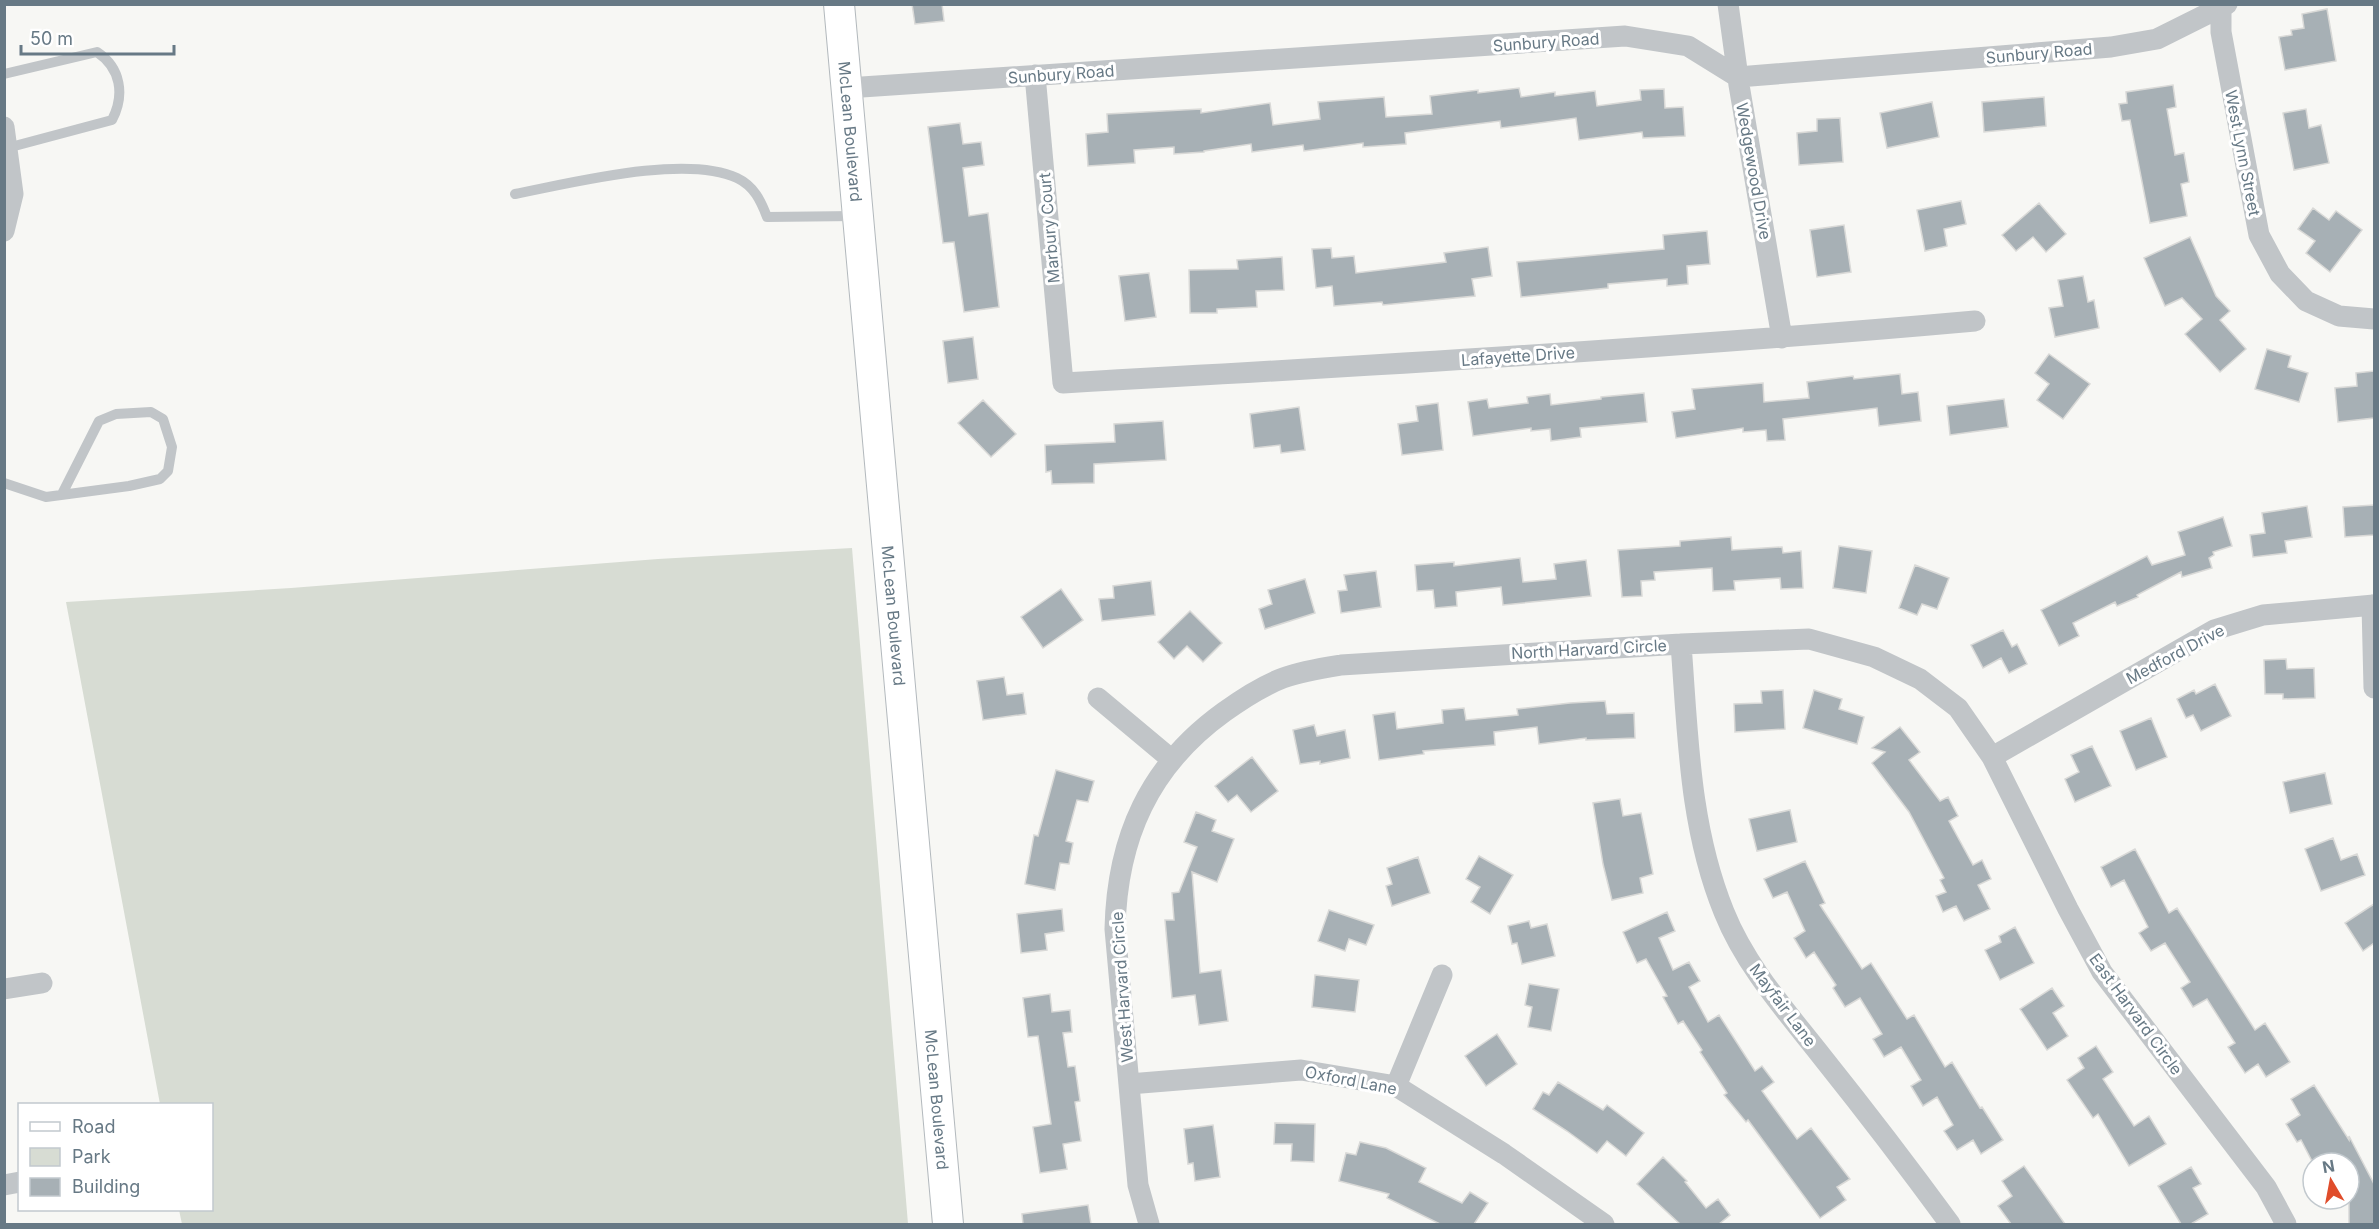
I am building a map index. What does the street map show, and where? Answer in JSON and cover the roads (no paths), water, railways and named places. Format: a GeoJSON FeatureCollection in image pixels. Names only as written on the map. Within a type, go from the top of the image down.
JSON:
{"type":"FeatureCollection","features":[{"type":"Feature","properties":{"kind":"main road","name":"McLean Boulevard"},"geometry":{"type":"LineString","coordinates":[[839,4],[948,1224]]}},
{"type":"Feature","properties":{"kind":"street","name":"Wedgewood Drive"},"geometry":{"type":"LineString","coordinates":[[1728,4],[1782,338]]}},
{"type":"Feature","properties":{"kind":"street","name":"Sunbury Road"},"geometry":{"type":"LineString","coordinates":[[847,88],[1626,36],[1688,46],[1738,77],[2111,47],[2157,39],[2223,5]]}},
{"type":"Feature","properties":{"kind":"street","name":"West Lynn Street"},"geometry":{"type":"LineString","coordinates":[[2223,5],[2221,32],[2259,235],[2280,274],[2306,301],[2339,316],[2374,319]]}},
{"type":"Feature","properties":{"kind":"street","name":"Marbury Court"},"geometry":{"type":"LineString","coordinates":[[1035,75],[1063,380]]}},
{"type":"Feature","properties":{"kind":"street"},"geometry":{"type":"LineString","coordinates":[[4,231],[12,194],[6,138]]}},
{"type":"Feature","properties":{"kind":"street","name":"Lafayette Drive"},"geometry":{"type":"LineString","coordinates":[[1063,380],[1063,383],[1325,369],[1782,338],[1975,321]]}},
{"type":"Feature","properties":{"kind":"street"},"geometry":{"type":"LineString","coordinates":[[2373,605],[2374,688]]}},
{"type":"Feature","properties":{"kind":"street","name":"Medford Drive"},"geometry":{"type":"LineString","coordinates":[[1992,757],[2214,630],[2263,615],[2373,605]]}},
{"type":"Feature","properties":{"kind":"street","name":"North Harvard Circle"},"geometry":{"type":"LineString","coordinates":[[1171,759],[1198,731],[1242,699],[1282,678],[1312,670],[1377,662],[1681,644],[1809,639],[1874,657],[1920,679],[1958,708],[1992,757]]}},
{"type":"Feature","properties":{"kind":"street","name":"Mayfair Lane"},"geometry":{"type":"LineString","coordinates":[[1681,644],[1691,774],[1698,830],[1724,914],[1760,978],[1896,1150],[1950,1224]]}},
{"type":"Feature","properties":{"kind":"street"},"geometry":{"type":"LineString","coordinates":[[1098,698],[1171,759]]}},
{"type":"Feature","properties":{"kind":"street","name":"East Harvard Circle"},"geometry":{"type":"LineString","coordinates":[[1992,757],[2102,972],[2266,1187],[2286,1224]]}},
{"type":"Feature","properties":{"kind":"street","name":"West Harvard Circle"},"geometry":{"type":"LineString","coordinates":[[1149,1224],[1138,1185],[1115,929],[1116,899],[1123,858],[1135,822],[1150,790],[1171,759]]}},
{"type":"Feature","properties":{"kind":"street"},"geometry":{"type":"LineString","coordinates":[[1396,1086],[1442,975]]}},
{"type":"Feature","properties":{"kind":"street"},"geometry":{"type":"LineString","coordinates":[[4,990],[42,983]]}},
{"type":"Feature","properties":{"kind":"street","name":"Oxford Lane"},"geometry":{"type":"LineString","coordinates":[[1129,1084],[1301,1070],[1396,1086],[1504,1154],[1604,1224]]}},
{"type":"Feature","properties":{"kind":"lane"},"geometry":{"type":"LineString","coordinates":[[4,74],[97,52],[109,60],[120,90],[118,109],[112,120],[6,138]]}},
{"type":"Feature","properties":{"kind":"lane"},"geometry":{"type":"LineString","coordinates":[[515,194],[626,174],[700,170],[723,173],[749,186],[759,197],[767,217],[858,216]]}},
{"type":"Feature","properties":{"kind":"lane"},"geometry":{"type":"LineString","coordinates":[[4,483],[46,497],[129,486],[160,479],[168,471],[172,447],[163,419],[151,412],[116,414],[99,421],[62,494]]}}]}
